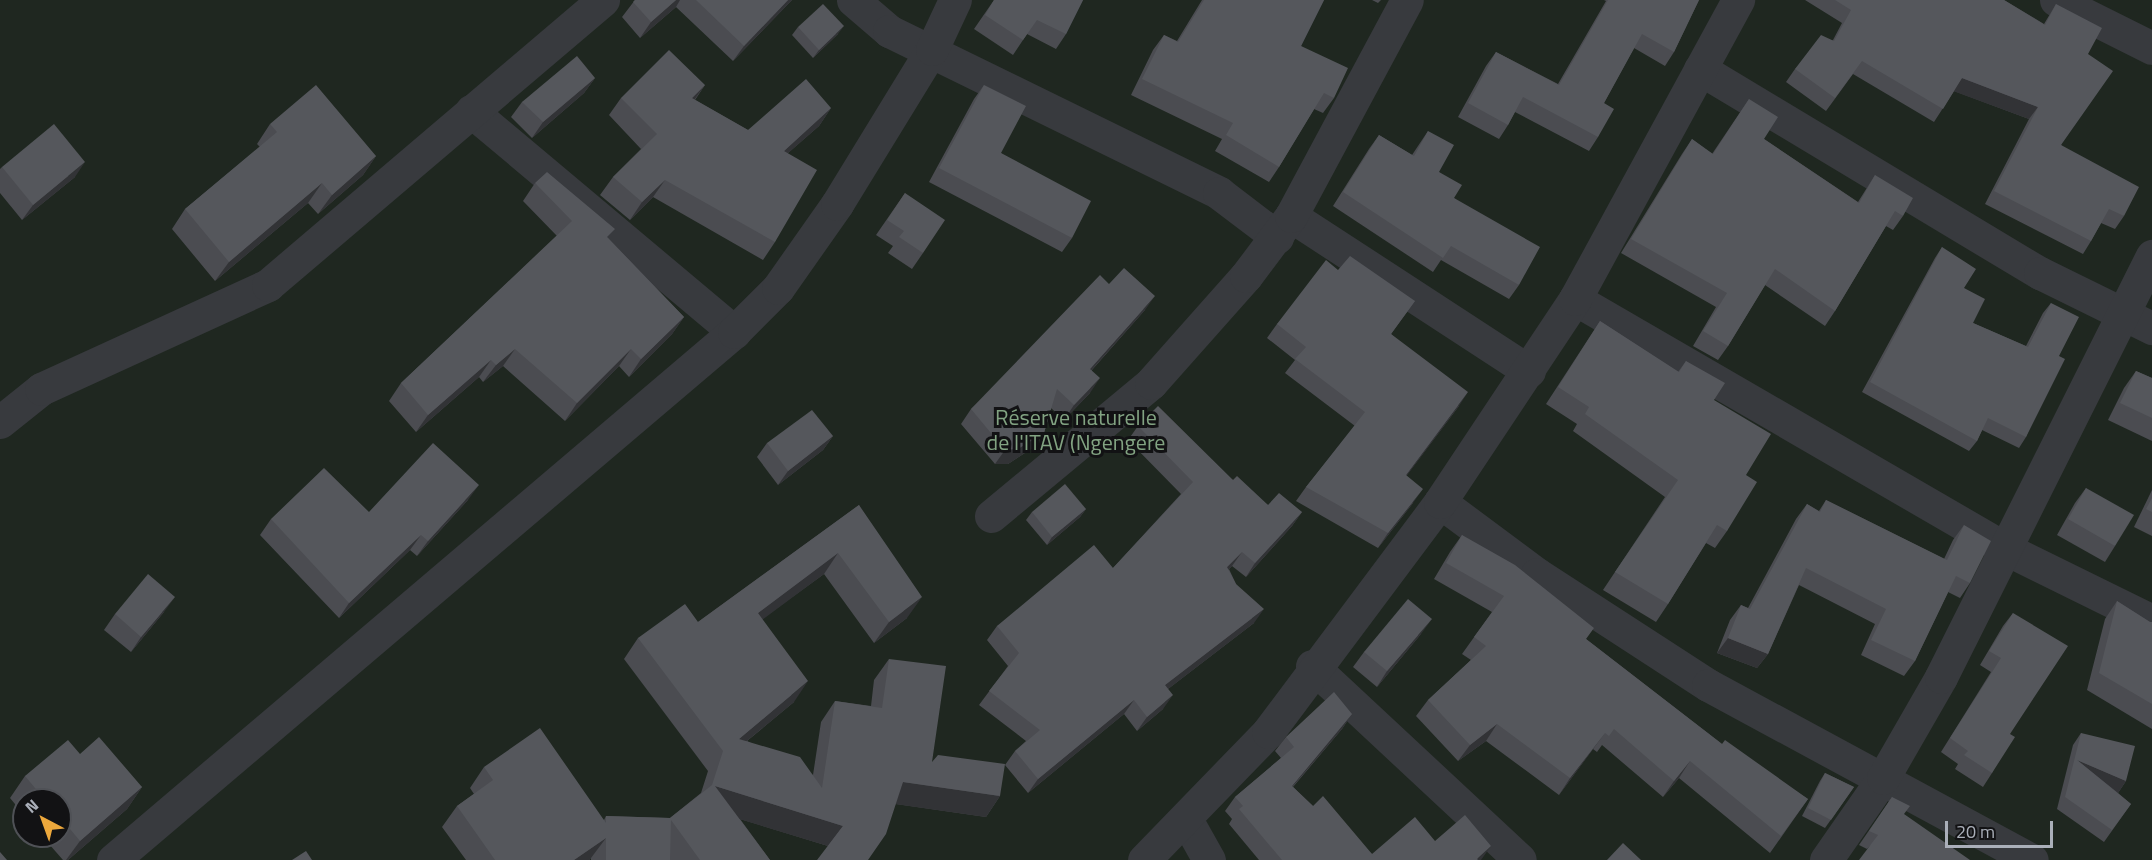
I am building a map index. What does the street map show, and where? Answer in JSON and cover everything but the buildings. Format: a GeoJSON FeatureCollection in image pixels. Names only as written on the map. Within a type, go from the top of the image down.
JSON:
{"type":"FeatureCollection","features":[{"type":"Feature","properties":{"kind":"street"},"geometry":{"type":"LineString","coordinates":[[0,422],[41,390],[268,285],[603,0]]}},
{"type":"Feature","properties":{"kind":"street"},"geometry":{"type":"LineString","coordinates":[[853,0],[889,31],[932,49],[1284,226],[1529,371]]}},
{"type":"Feature","properties":{"kind":"street"},"geometry":{"type":"LineString","coordinates":[[113,860],[734,332],[778,288],[824,222],[932,49],[955,0]]}},
{"type":"Feature","properties":{"kind":"street"},"geometry":{"type":"LineString","coordinates":[[991,516],[1151,383],[1284,226],[1407,0]]}},
{"type":"Feature","properties":{"kind":"street"},"geometry":{"type":"LineString","coordinates":[[1144,860],[1268,732],[1312,666],[1440,502],[1575,299],[1738,0]]}},
{"type":"Feature","properties":{"kind":"street"},"geometry":{"type":"LineString","coordinates":[[2056,0],[2152,48]]}},
{"type":"Feature","properties":{"kind":"street"},"geometry":{"type":"LineString","coordinates":[[1700,69],[2120,316],[2152,328]]}},
{"type":"Feature","properties":{"kind":"street"},"geometry":{"type":"LineString","coordinates":[[471,111],[734,332]]}},
{"type":"Feature","properties":{"kind":"street"},"geometry":{"type":"LineString","coordinates":[[1826,860],[1883,778],[2008,550],[2120,316],[2152,255]]}},
{"type":"Feature","properties":{"kind":"street"},"geometry":{"type":"LineString","coordinates":[[1575,299],[2008,550],[2152,621]]}},
{"type":"Feature","properties":{"kind":"street"},"geometry":{"type":"LineString","coordinates":[[1440,502],[1537,574],[1708,685],[2032,860]]}},
{"type":"Feature","properties":{"kind":"street"},"geometry":{"type":"LineString","coordinates":[[1312,666],[1520,860]]}},
{"type":"Feature","properties":{"kind":"street"},"geometry":{"type":"LineString","coordinates":[[1186,819],[1209,860]]}},
{"type":"Feature","properties":{"kind":"green space","name":"Réserve naturelle de l'ITAV (Ngengere"},"geometry":{"type":"Polygon","coordinates":[[[0,0],[2152,0],[2152,860],[0,860],[0,0]]]}}]}
